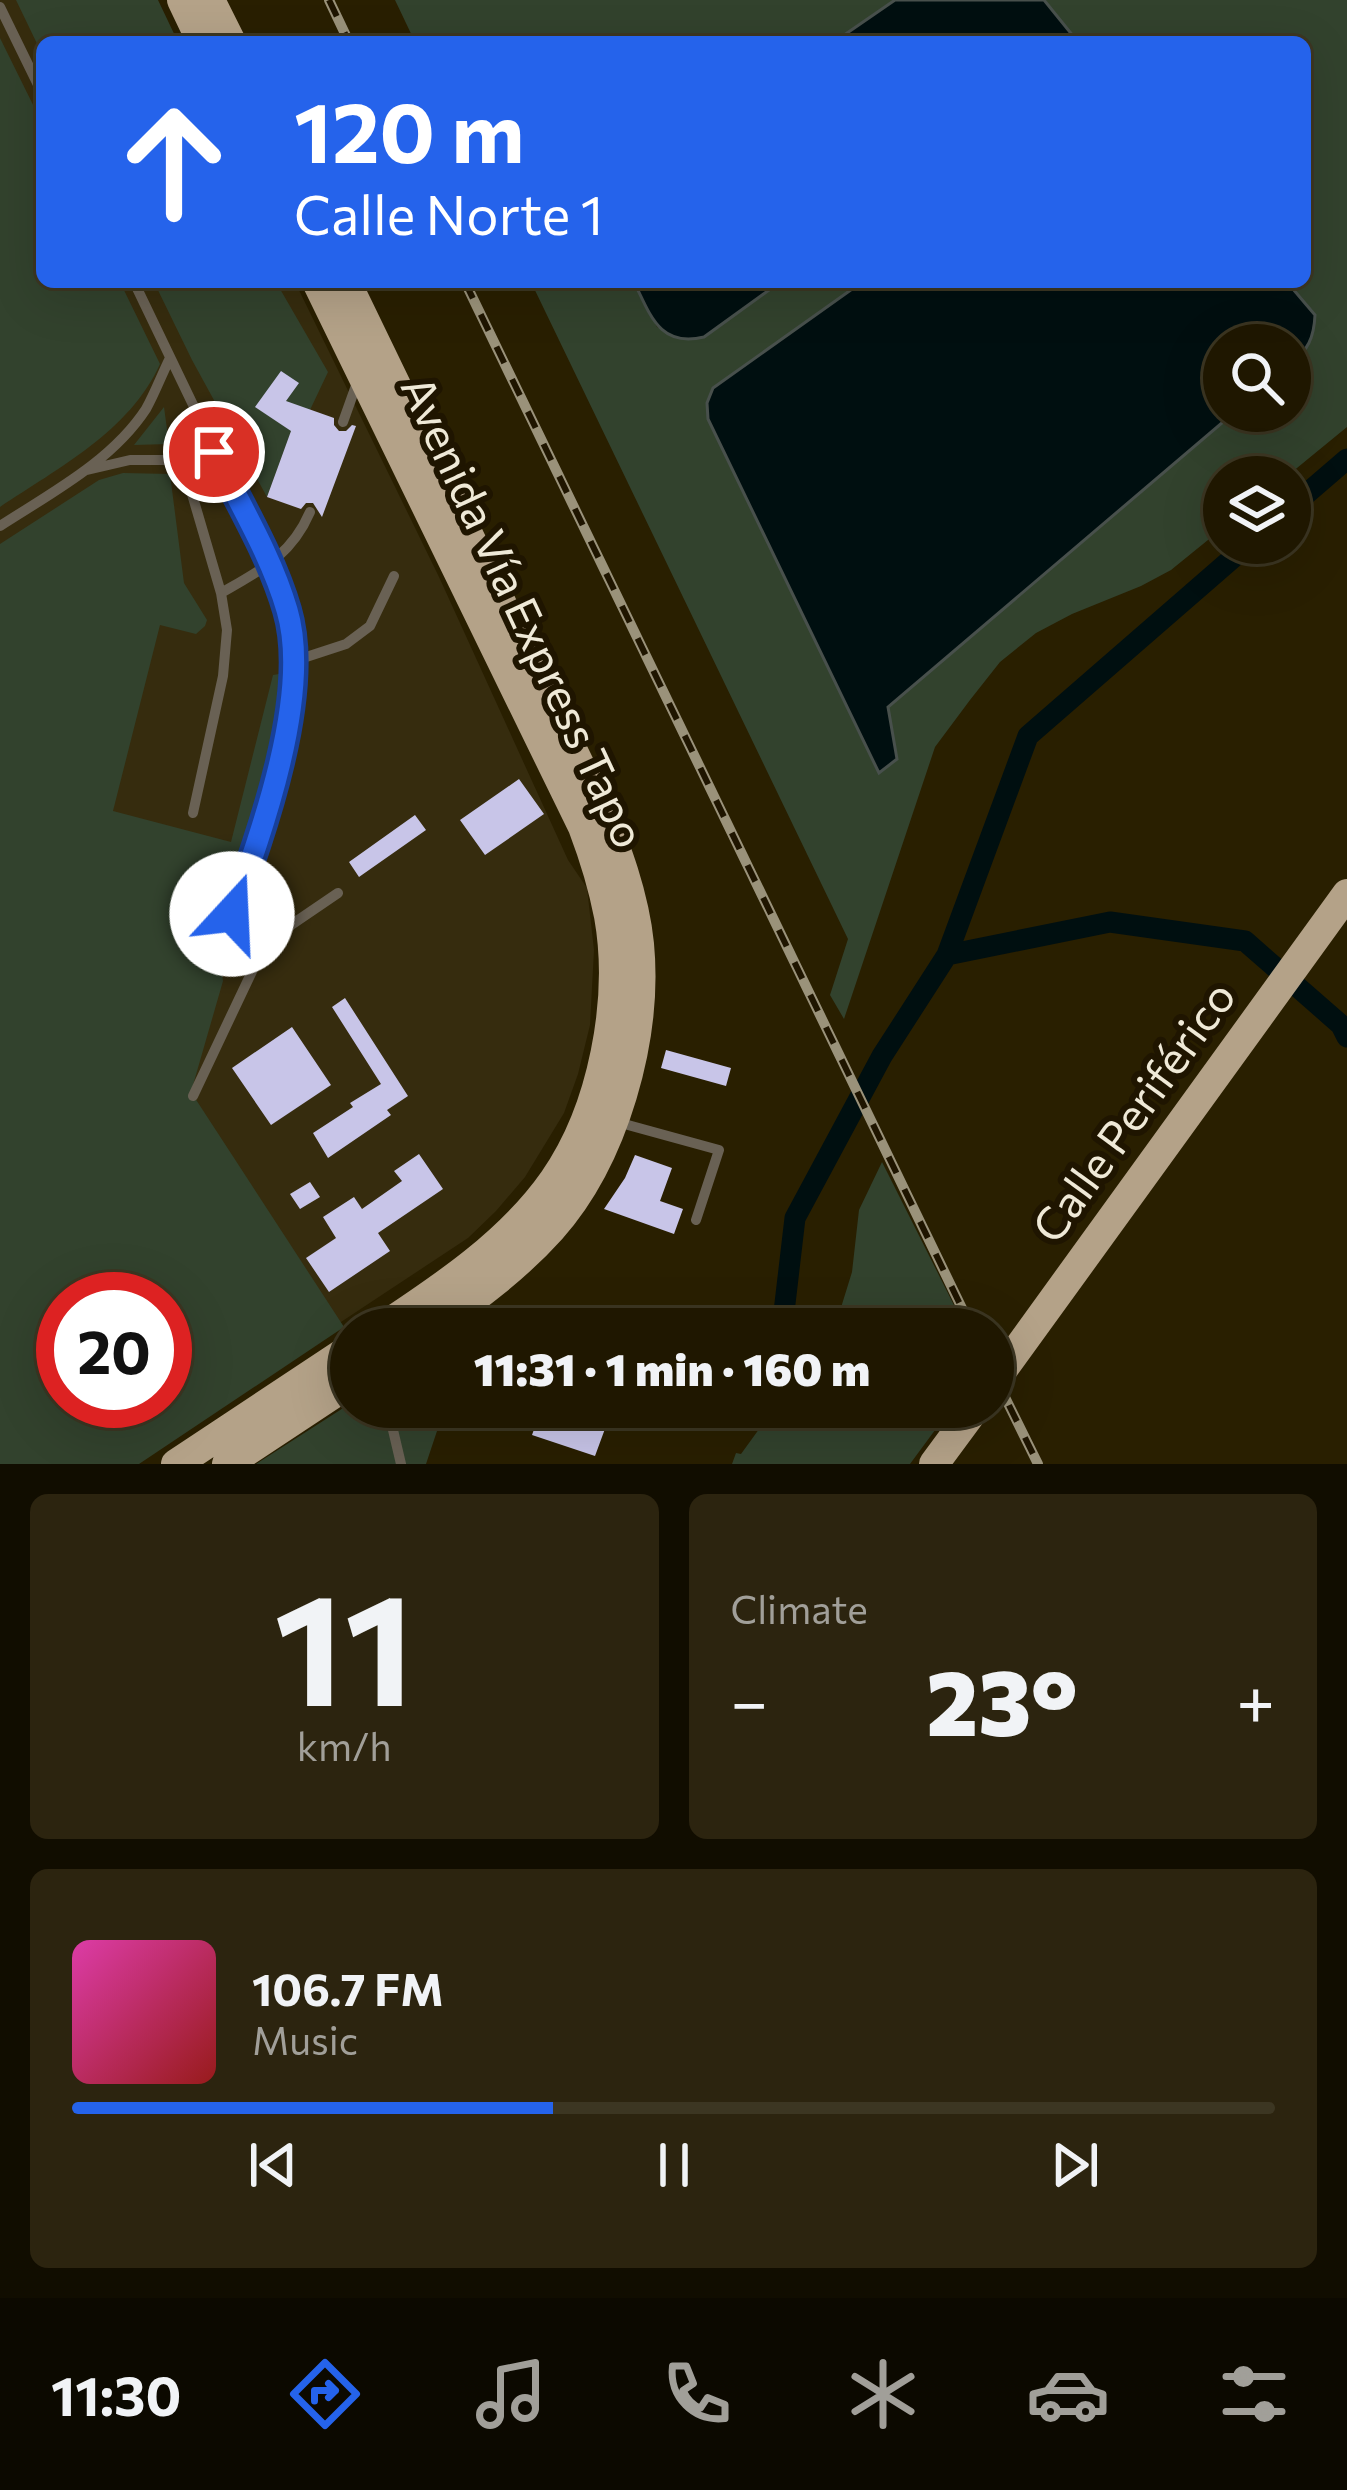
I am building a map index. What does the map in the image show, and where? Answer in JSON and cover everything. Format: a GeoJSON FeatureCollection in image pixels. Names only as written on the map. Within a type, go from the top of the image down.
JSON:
{"type":"FeatureCollection","features":[{"type":"Feature","properties":{"kind":"main road"},"geometry":{"type":"LineString","coordinates":[[182,0],[199,36]]}},
{"type":"Feature","properties":{"kind":"main road"},"geometry":{"type":"LineString","coordinates":[[210,0],[228,36]]}},
{"type":"Feature","properties":{"kind":"main road","name":"Avenida Vía Express Tapo"},"geometry":{"type":"LineString","coordinates":[[320,288],[583,827],[610,920],[613,964],[606,1046],[577,1144],[528,1212],[453,1278],[410,1308]]}},
{"type":"Feature","properties":{"kind":"main road","name":"Avenida Vía Express Tapo"},"geometry":{"type":"LineString","coordinates":[[349,288],[598,803],[632,899],[639,945],[632,1047],[603,1147],[555,1225],[518,1263],[461,1308]]}},
{"type":"Feature","properties":{"kind":"main road","name":"Calle Periférico"},"geometry":{"type":"LineString","coordinates":[[1014,1354],[1347,894]]}},
{"type":"Feature","properties":{"kind":"main road"},"geometry":{"type":"LineString","coordinates":[[176,1464],[330,1362]]}},
{"type":"Feature","properties":{"kind":"main road"},"geometry":{"type":"LineString","coordinates":[[227,1464],[330,1401]]}},
{"type":"Feature","properties":{"kind":"main road"},"geometry":{"type":"LineString","coordinates":[[934,1464],[961,1428]]}},
{"type":"Feature","properties":{"kind":"lane"},"geometry":{"type":"LineString","coordinates":[[0,7],[36,81]]}},
{"type":"Feature","properties":{"kind":"lane"},"geometry":{"type":"LineString","coordinates":[[137,288],[288,612],[294,662],[284,751],[232,914],[266,941]]}},
{"type":"Feature","properties":{"kind":"lane"},"geometry":{"type":"LineString","coordinates":[[343,422],[373,337]]}},
{"type":"Feature","properties":{"kind":"lane"},"geometry":{"type":"LineString","coordinates":[[0,526],[84,471],[124,436],[146,407],[170,358]]}},
{"type":"Feature","properties":{"kind":"lane"},"geometry":{"type":"LineString","coordinates":[[193,813],[223,676],[227,630],[221,593],[182,460],[196,413]]}},
{"type":"Feature","properties":{"kind":"lane"},"geometry":{"type":"LineString","coordinates":[[84,471],[130,460],[182,460]]}},
{"type":"Feature","properties":{"kind":"lane"},"geometry":{"type":"LineString","coordinates":[[221,593],[269,566],[299,537],[310,512]]}},
{"type":"Feature","properties":{"kind":"lane"},"geometry":{"type":"LineString","coordinates":[[294,662],[346,644],[370,626],[394,576]]}},
{"type":"Feature","properties":{"kind":"lane"},"geometry":{"type":"LineString","coordinates":[[193,1096],[266,941],[338,893]]}},
{"type":"Feature","properties":{"kind":"lane"},"geometry":{"type":"LineString","coordinates":[[614,1121],[719,1150],[696,1220]]}},
{"type":"Feature","properties":{"kind":"lane"},"geometry":{"type":"LineString","coordinates":[[393,1428],[401,1464]]}},
{"type":"Feature","properties":{"kind":"shaded area"},"geometry":{"type":"Polygon","coordinates":[[[0,0],[156,0],[58,36],[36,36],[36,288],[298,288],[439,577],[568,860],[587,888],[594,950],[590,1025],[578,1074],[564,1113],[525,1177],[468,1238],[362,1308],[330,1308],[330,1329],[192,1420],[192,1272],[36,1272],[36,1428],[180,1428],[126,1464],[0,1464],[0,0]]]}},
{"type":"Feature","properties":{"kind":"shaded area"},"geometry":{"type":"Polygon","coordinates":[[[895,0],[1044,0],[1073,36],[843,36],[895,0]]]}},
{"type":"Feature","properties":{"kind":"shaded area"},"geometry":{"type":"Polygon","coordinates":[[[637,288],[772,288],[704,337],[676,338],[666,333],[637,288]]]}},
{"type":"Feature","properties":{"kind":"shaded area"},"geometry":{"type":"Polygon","coordinates":[[[854,288],[1292,288],[1315,315],[1311,336],[1311,324],[1203,324],[1203,432],[1211,432],[888,707],[897,759],[879,773],[708,419],[713,388],[854,288]]]}},
{"type":"Feature","properties":{"kind":"green space"},"geometry":{"type":"Polygon","coordinates":[[[16,0],[158,0],[175,36],[36,36],[36,42],[16,0]]]}},
{"type":"Feature","properties":{"kind":"green space"},"geometry":{"type":"Polygon","coordinates":[[[395,0],[895,0],[843,36],[412,36],[395,0]]]}},
{"type":"Feature","properties":{"kind":"green space"},"geometry":{"type":"Polygon","coordinates":[[[1044,0],[1347,0],[1347,427],[1311,457],[1203,456],[1203,544],[1141,586],[1036,633],[1000,662],[935,747],[844,1019],[830,995],[848,939],[534,288],[637,288],[657,327],[680,338],[704,337],[772,288],[854,288],[713,388],[708,419],[880,772],[897,758],[887,707],[1211,432],[1311,432],[1315,315],[1292,288],[1311,288],[1311,36],[1073,36],[1044,0]]]}},
{"type":"Feature","properties":{"kind":"green space"},"geometry":{"type":"Polygon","coordinates":[[[0,38],[36,111],[36,288],[123,288],[160,364],[147,388],[111,428],[0,507],[0,38]]]}},
{"type":"Feature","properties":{"kind":"green space"},"geometry":{"type":"Polygon","coordinates":[[[157,288],[279,288],[328,372],[310,410],[300,407],[267,497],[157,288]]]}},
{"type":"Feature","properties":{"kind":"green space"},"geometry":{"type":"Polygon","coordinates":[[[164,407],[169,444],[134,445],[164,407]]]}},
{"type":"Feature","properties":{"kind":"green space"},"geometry":{"type":"Polygon","coordinates":[[[123,473],[170,474],[184,583],[207,620],[196,634],[160,625],[113,811],[231,842],[273,675],[279,674],[259,802],[214,921],[223,981],[191,1092],[332,1308],[330,1336],[139,1464],[0,1464],[0,544],[99,480],[123,473]]]}},
{"type":"Feature","properties":{"kind":"green space"},"geometry":{"type":"Polygon","coordinates":[[[882,1162],[955,1308],[841,1308],[852,1272],[859,1210],[882,1162]]]}},
{"type":"Feature","properties":{"kind":"green space"},"geometry":{"type":"Polygon","coordinates":[[[330,1416],[330,1428],[438,1428],[426,1464],[256,1464],[330,1416]]]}},
{"type":"Feature","properties":{"kind":"green space"},"geometry":{"type":"Polygon","coordinates":[[[760,1428],[937,1428],[910,1464],[732,1464],[736,1453],[741,1454],[760,1428]]]}},
{"type":"Feature","properties":{"kind":"building"},"geometry":{"type":"Polygon","coordinates":[[[281,371],[299,383],[286,401],[334,418],[339,431],[356,426],[322,517],[313,503],[301,509],[267,497],[291,431],[255,407],[281,371]]]}},
{"type":"Feature","properties":{"kind":"building"},"geometry":{"type":"Polygon","coordinates":[[[519,779],[544,814],[485,855],[460,820],[519,779]]]}},
{"type":"Feature","properties":{"kind":"building"},"geometry":{"type":"Polygon","coordinates":[[[415,815],[426,830],[359,877],[349,862],[415,815]]]}},
{"type":"Feature","properties":{"kind":"building"},"geometry":{"type":"Polygon","coordinates":[[[345,998],[408,1096],[387,1110],[391,1115],[328,1158],[313,1133],[381,1084],[332,1007],[345,998]]]}},
{"type":"Feature","properties":{"kind":"building"},"geometry":{"type":"Polygon","coordinates":[[[292,1027],[331,1085],[271,1125],[232,1068],[292,1027]]]}},
{"type":"Feature","properties":{"kind":"building"},"geometry":{"type":"Polygon","coordinates":[[[666,1050],[731,1068],[726,1086],[661,1068],[666,1050]]]}},
{"type":"Feature","properties":{"kind":"building"},"geometry":{"type":"Polygon","coordinates":[[[419,1154],[443,1189],[378,1233],[390,1251],[329,1292],[306,1258],[336,1238],[323,1217],[354,1197],[362,1209],[402,1181],[394,1171],[419,1154]]]}},
{"type":"Feature","properties":{"kind":"building"},"geometry":{"type":"Polygon","coordinates":[[[635,1155],[672,1168],[660,1201],[683,1209],[674,1234],[604,1209],[635,1155]]]}},
{"type":"Feature","properties":{"kind":"building"},"geometry":{"type":"Polygon","coordinates":[[[310,1182],[320,1197],[300,1209],[290,1194],[310,1182]]]}},
{"type":"Feature","properties":{"kind":"building"},"geometry":{"type":"Polygon","coordinates":[[[534,1428],[605,1428],[595,1456],[532,1435],[534,1428]]]}},
{"type":"Feature","properties":{"kind":"waterway"},"geometry":{"type":"LineString","coordinates":[[1311,490],[1347,459]]}},
{"type":"Feature","properties":{"kind":"waterway"},"geometry":{"type":"LineString","coordinates":[[784,1308],[795,1218],[882,1056],[947,955],[1028,736],[1226,564]]}},
{"type":"Feature","properties":{"kind":"waterway"},"geometry":{"type":"LineString","coordinates":[[947,955],[1110,922],[1245,941],[1341,1025],[1347,1037]]}},
{"type":"Feature","properties":{"kind":"railway"},"geometry":{"type":"LineString","coordinates":[[329,0],[346,36]]}},
{"type":"Feature","properties":{"kind":"railway"},"geometry":{"type":"LineString","coordinates":[[468,288],[962,1308]]}},
{"type":"Feature","properties":{"kind":"railway"},"geometry":{"type":"LineString","coordinates":[[1014,1415],[1038,1464]]}},
{"type":"Feature","properties":{"kind":"route"},"geometry":{"type":"LineString","coordinates":[[214,452],[288,612],[294,662],[284,751],[232,914]]}}]}
